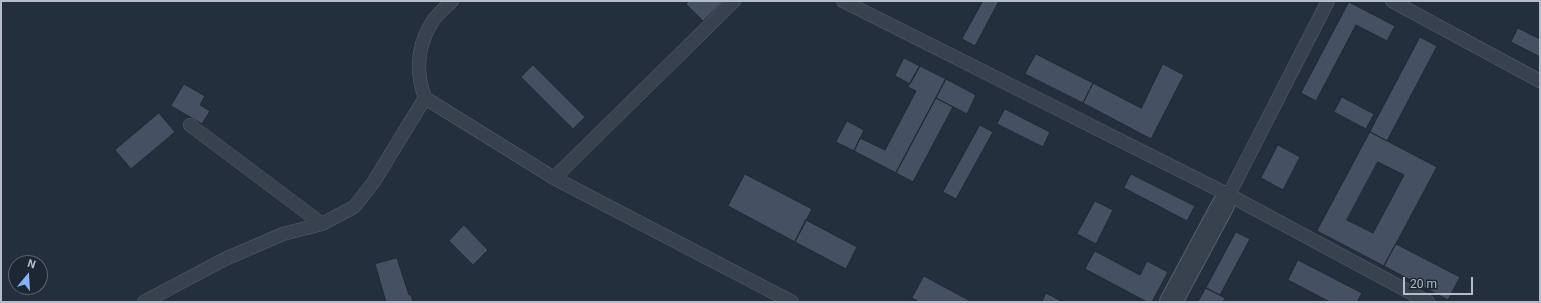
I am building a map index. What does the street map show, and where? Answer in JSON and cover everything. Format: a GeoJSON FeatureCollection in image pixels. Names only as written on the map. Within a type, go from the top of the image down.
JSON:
{"type":"FeatureCollection","features":[{"type":"Feature","properties":{"kind":"street"},"geometry":{"type":"LineString","coordinates":[[1172,302],[1226,200]]}},
{"type":"Feature","properties":{"kind":"lane"},"geometry":{"type":"LineString","coordinates":[[452,1],[432,23],[422,44],[418,68],[420,84],[425,98],[554,178],[792,302]]}},
{"type":"Feature","properties":{"kind":"lane"},"geometry":{"type":"LineString","coordinates":[[554,178],[734,1]]}},
{"type":"Feature","properties":{"kind":"lane"},"geometry":{"type":"LineString","coordinates":[[843,1],[1226,200],[1428,302]]}},
{"type":"Feature","properties":{"kind":"lane"},"geometry":{"type":"LineString","coordinates":[[1226,200],[1328,1]]}},
{"type":"Feature","properties":{"kind":"lane"},"geometry":{"type":"LineString","coordinates":[[1392,1],[1540,81]]}},
{"type":"Feature","properties":{"kind":"lane"},"geometry":{"type":"LineString","coordinates":[[144,302],[225,259],[283,234],[322,224],[354,207],[373,183],[425,98]]}},
{"type":"Feature","properties":{"kind":"lane"},"geometry":{"type":"LineString","coordinates":[[190,125],[322,224]]}},
{"type":"Feature","properties":{"kind":"building"},"geometry":{"type":"Polygon","coordinates":[[[689,1],[724,1],[703,21],[686,4],[689,1]]]}},
{"type":"Feature","properties":{"kind":"building"},"geometry":{"type":"Polygon","coordinates":[[[983,1],[999,1],[975,46],[962,39],[983,1]]]}},
{"type":"Feature","properties":{"kind":"building"},"geometry":{"type":"Polygon","coordinates":[[[1349,2],[1395,26],[1387,41],[1356,25],[1316,101],[1301,93],[1349,2]]]}},
{"type":"Feature","properties":{"kind":"building"},"geometry":{"type":"Polygon","coordinates":[[[1518,28],[1540,39],[1540,57],[1511,42],[1518,28]]]}},
{"type":"Feature","properties":{"kind":"building"},"geometry":{"type":"Polygon","coordinates":[[[1420,37],[1437,46],[1387,141],[1370,132],[1420,37]]]}},
{"type":"Feature","properties":{"kind":"building"},"geometry":{"type":"Polygon","coordinates":[[[1036,54],[1093,83],[1083,103],[1025,74],[1036,54]]]}},
{"type":"Feature","properties":{"kind":"building"},"geometry":{"type":"Polygon","coordinates":[[[904,58],[920,66],[910,84],[895,76],[904,58]]]}},
{"type":"Feature","properties":{"kind":"building"},"geometry":{"type":"Polygon","coordinates":[[[1163,64],[1184,75],[1151,139],[1083,103],[1093,83],[1141,108],[1163,64]]]}},
{"type":"Feature","properties":{"kind":"building"},"geometry":{"type":"Polygon","coordinates":[[[533,65],[585,117],[573,129],[521,77],[533,65]]]}},
{"type":"Feature","properties":{"kind":"building"},"geometry":{"type":"Polygon","coordinates":[[[920,66],[946,79],[896,173],[854,151],[860,138],[885,150],[916,91],[908,87],[920,66]]]}},
{"type":"Feature","properties":{"kind":"building"},"geometry":{"type":"Polygon","coordinates":[[[946,79],[976,95],[967,114],[936,98],[946,79]]]}},
{"type":"Feature","properties":{"kind":"building"},"geometry":{"type":"Polygon","coordinates":[[[184,84],[205,96],[200,105],[210,111],[202,124],[171,106],[184,84]]]}},
{"type":"Feature","properties":{"kind":"building"},"geometry":{"type":"Polygon","coordinates":[[[1342,97],[1374,114],[1366,129],[1334,112],[1342,97]]]}},
{"type":"Feature","properties":{"kind":"building"},"geometry":{"type":"Polygon","coordinates":[[[936,98],[953,107],[913,182],[896,173],[936,98]]]}},
{"type":"Feature","properties":{"kind":"building"},"geometry":{"type":"Polygon","coordinates":[[[1005,109],[1050,132],[1043,147],[997,124],[1005,109]]]}},
{"type":"Feature","properties":{"kind":"building"},"geometry":{"type":"Polygon","coordinates":[[[159,113],[175,132],[131,169],[115,150],[159,113]]]}},
{"type":"Feature","properties":{"kind":"building"},"geometry":{"type":"Polygon","coordinates":[[[847,121],[864,130],[854,151],[836,142],[847,121]]]}},
{"type":"Feature","properties":{"kind":"building"},"geometry":{"type":"Polygon","coordinates":[[[980,125],[993,132],[956,199],[943,192],[980,125]]]}},
{"type":"Feature","properties":{"kind":"building"},"geometry":{"type":"Polygon","coordinates":[[[1370,132],[1437,167],[1384,266],[1317,231],[1370,132]],[[1378,162],[1347,220],[1373,233],[1404,175],[1378,162]]]}},
{"type":"Feature","properties":{"kind":"building"},"geometry":{"type":"Polygon","coordinates":[[[1278,145],[1300,157],[1283,190],[1261,178],[1278,145]]]}},
{"type":"Feature","properties":{"kind":"building"},"geometry":{"type":"Polygon","coordinates":[[[745,174],[812,209],[795,242],[728,206],[745,174]]]}},
{"type":"Feature","properties":{"kind":"building"},"geometry":{"type":"Polygon","coordinates":[[[1131,174],[1195,206],[1187,221],[1124,188],[1131,174]]]}},
{"type":"Feature","properties":{"kind":"building"},"geometry":{"type":"Polygon","coordinates":[[[1095,201],[1113,210],[1096,244],[1077,234],[1095,201]]]}},
{"type":"Feature","properties":{"kind":"building"},"geometry":{"type":"Polygon","coordinates":[[[806,220],[857,247],[846,269],[795,242],[806,220]]]}},
{"type":"Feature","properties":{"kind":"building"},"geometry":{"type":"Polygon","coordinates":[[[464,225],[488,250],[473,265],[449,241],[464,225]]]}},
{"type":"Feature","properties":{"kind":"building"},"geometry":{"type":"Polygon","coordinates":[[[1236,232],[1250,239],[1220,295],[1206,288],[1236,232]]]}},
{"type":"Feature","properties":{"kind":"building"},"geometry":{"type":"Polygon","coordinates":[[[1396,244],[1460,277],[1448,300],[1384,266],[1396,244]]]}},
{"type":"Feature","properties":{"kind":"building"},"geometry":{"type":"Polygon","coordinates":[[[1095,251],[1140,275],[1147,261],[1168,272],[1152,302],[1147,302],[1085,269],[1095,251]]]}},
{"type":"Feature","properties":{"kind":"building"},"geometry":{"type":"Polygon","coordinates":[[[397,258],[409,295],[411,295],[413,302],[386,302],[375,264],[397,258]]]}},
{"type":"Feature","properties":{"kind":"building"},"geometry":{"type":"Polygon","coordinates":[[[1298,260],[1362,293],[1357,302],[1330,302],[1288,280],[1298,260]]]}},
{"type":"Feature","properties":{"kind":"building"},"geometry":{"type":"Polygon","coordinates":[[[924,276],[972,302],[919,302],[912,298],[924,276]]]}},
{"type":"Feature","properties":{"kind":"building"},"geometry":{"type":"Polygon","coordinates":[[[1206,288],[1225,298],[1223,302],[1198,302],[1206,288]]]}},
{"type":"Feature","properties":{"kind":"building"},"geometry":{"type":"Polygon","coordinates":[[[1046,293],[1063,302],[1042,302],[1046,293]]]}}]}
